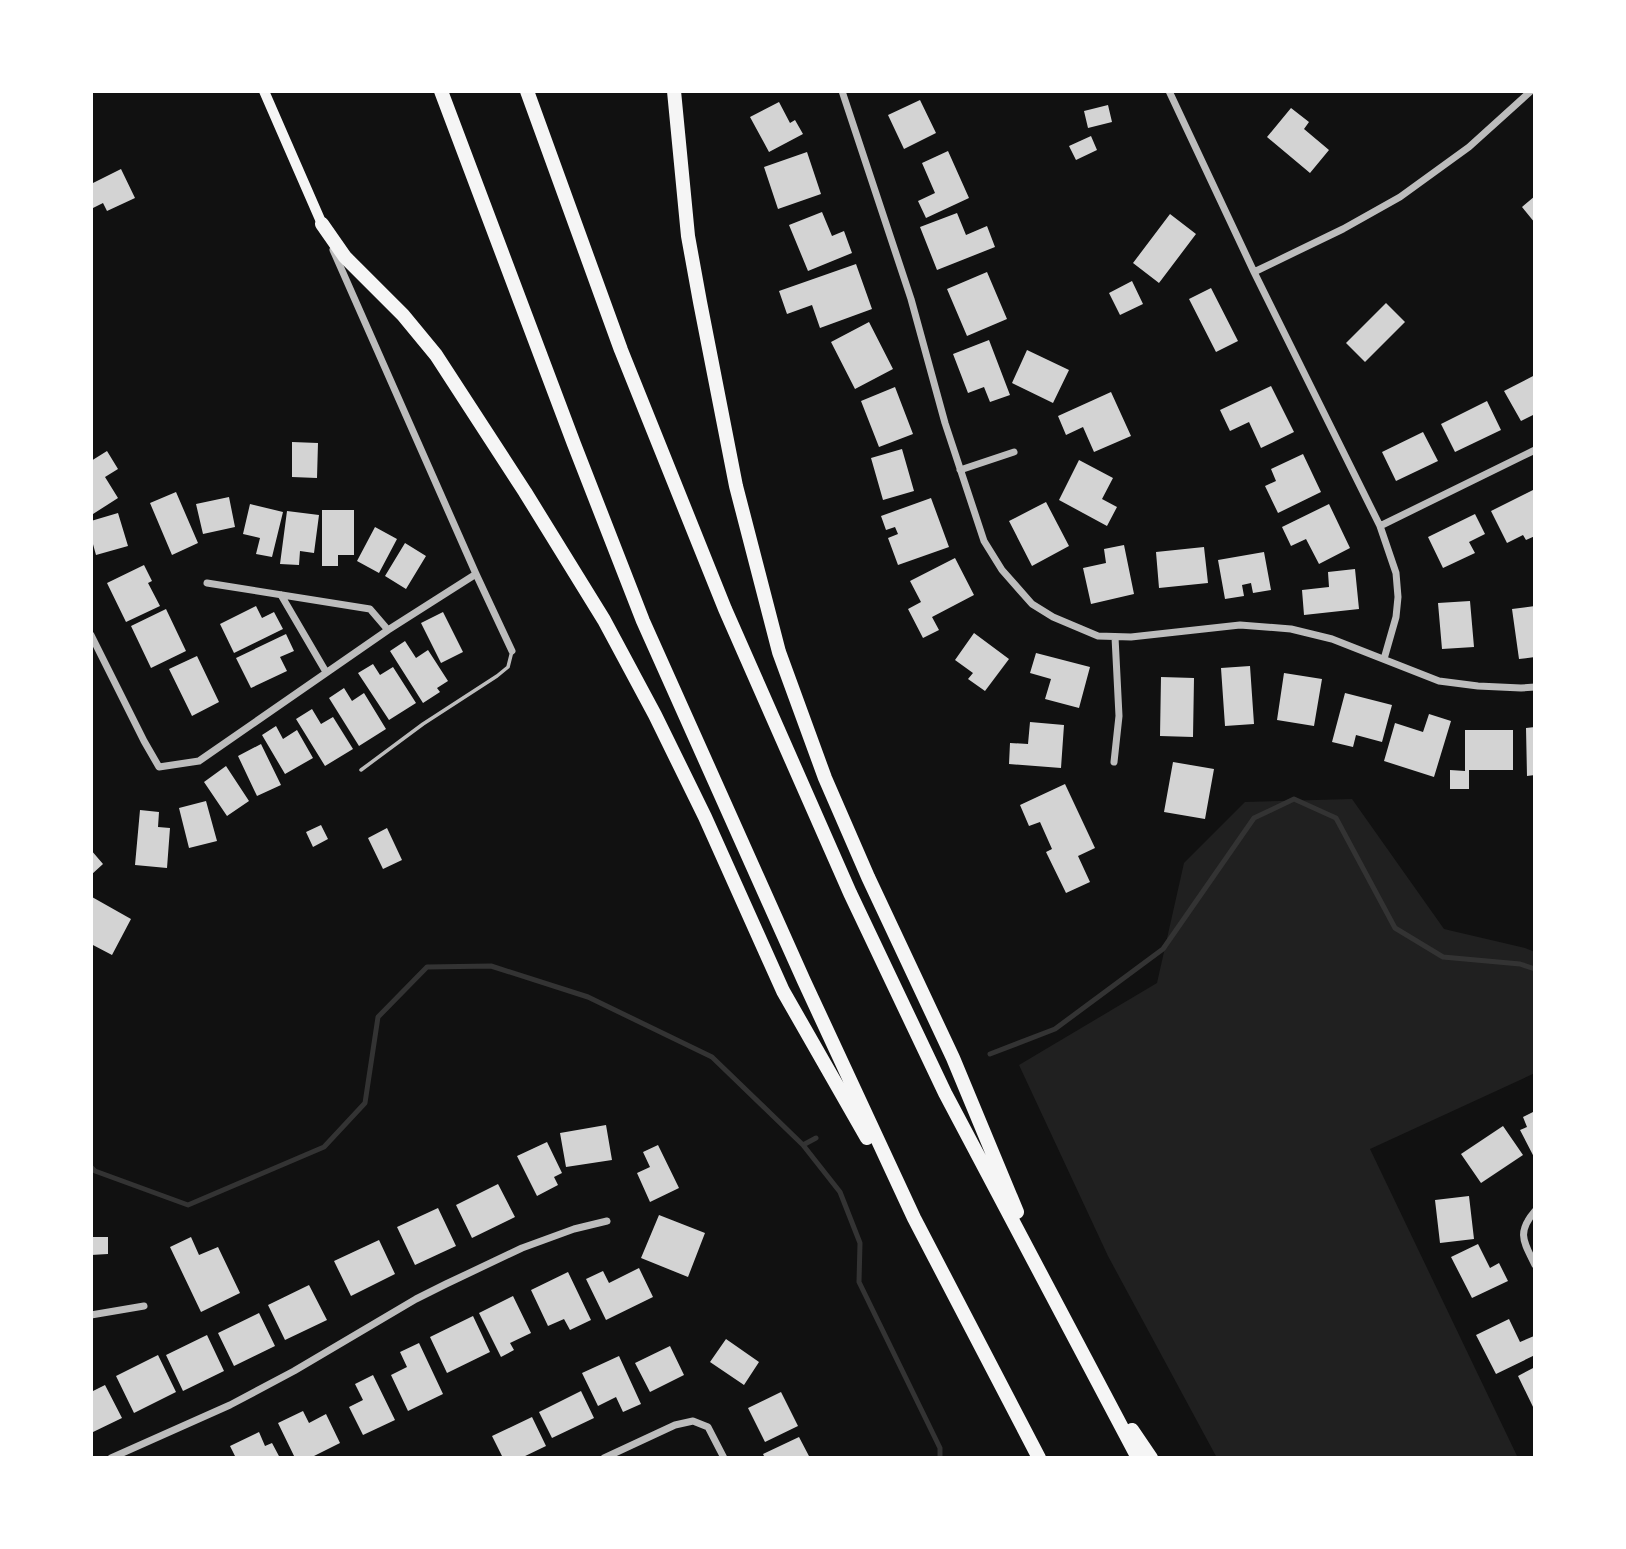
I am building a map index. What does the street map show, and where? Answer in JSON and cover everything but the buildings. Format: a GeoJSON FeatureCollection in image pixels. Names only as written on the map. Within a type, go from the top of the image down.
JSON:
{"type":"FeatureCollection","features":[{"type":"Feature","properties":{"kind":"highway"},"geometry":{"type":"LineString","coordinates":[[441,91],[643,621],[804,981],[914,1218]]}},
{"type":"Feature","properties":{"kind":"highway"},"geometry":{"type":"LineString","coordinates":[[527,91],[621,350],[730,622],[850,892],[945,1093],[1138,1458]]}},
{"type":"Feature","properties":{"kind":"highway"},"geometry":{"type":"LineString","coordinates":[[674,91],[690,249],[736,486],[779,652],[825,778],[953,1058],[1052,1294]]}},
{"type":"Feature","properties":{"kind":"highway"},"geometry":{"type":"LineString","coordinates":[[322,224],[345,257],[403,315],[436,355],[604,620],[661,726],[705,817],[783,991],[914,1218],[1039,1458]]}},
{"type":"Feature","properties":{"kind":"highway"},"geometry":{"type":"LineString","coordinates":[[1088,1364],[1151,1458]]}},
{"type":"Feature","properties":{"kind":"main road"},"geometry":{"type":"LineString","coordinates":[[264,91],[322,224]]}},
{"type":"Feature","properties":{"kind":"street"},"geometry":{"type":"LineString","coordinates":[[842,91],[911,299],[945,423],[984,541],[1002,570],[1032,604],[1098,636],[1131,637],[1240,625],[1291,629],[1332,639],[1439,681],[1478,686],[1535,687]]}},
{"type":"Feature","properties":{"kind":"street"},"geometry":{"type":"LineString","coordinates":[[1169,91],[1254,272],[1380,526],[1396,573],[1398,597],[1396,617],[1384,659]]}},
{"type":"Feature","properties":{"kind":"street"},"geometry":{"type":"LineString","coordinates":[[1254,272],[1343,229],[1400,197],[1469,147],[1531,91]]}},
{"type":"Feature","properties":{"kind":"street"},"geometry":{"type":"LineString","coordinates":[[322,224],[512,651]]}},
{"type":"Feature","properties":{"kind":"street"},"geometry":{"type":"LineString","coordinates":[[1380,526],[1535,450]]}},
{"type":"Feature","properties":{"kind":"street"},"geometry":{"type":"LineString","coordinates":[[960,470],[1014,452]]}},
{"type":"Feature","properties":{"kind":"street"},"geometry":{"type":"LineString","coordinates":[[91,635],[159,767],[199,761],[388,630],[476,574]]}},
{"type":"Feature","properties":{"kind":"street"},"geometry":{"type":"LineString","coordinates":[[207,583],[370,609],[388,630]]}},
{"type":"Feature","properties":{"kind":"street"},"geometry":{"type":"LineString","coordinates":[[281,595],[326,672]]}},
{"type":"Feature","properties":{"kind":"street"},"geometry":{"type":"LineString","coordinates":[[1114,762],[1119,716],[1115,637]]}},
{"type":"Feature","properties":{"kind":"street"},"geometry":{"type":"LineString","coordinates":[[1535,1211],[1522,1230],[1524,1242],[1535,1265]]}},
{"type":"Feature","properties":{"kind":"street"},"geometry":{"type":"LineString","coordinates":[[111,1458],[230,1405],[446,1284],[522,1248],[574,1229],[607,1221]]}},
{"type":"Feature","properties":{"kind":"street"},"geometry":{"type":"LineString","coordinates":[[91,1315],[144,1306]]}},
{"type":"Feature","properties":{"kind":"street"},"geometry":{"type":"LineString","coordinates":[[604,1458],[675,1425],[693,1421],[708,1427],[723,1458]]}},
{"type":"Feature","properties":{"kind":"lane"},"geometry":{"type":"LineString","coordinates":[[361,770],[497,676],[508,667],[512,651]]}},
{"type":"Feature","properties":{"kind":"shaded area"},"geometry":{"type":"Polygon","coordinates":[[[1352,799],[1444,929],[1535,952],[1535,1073],[1370,1149],[1518,1458],[1217,1458],[1108,1256],[1019,1065],[1157,983],[1184,863],[1245,802],[1352,799]]]}},
{"type":"Feature","properties":{"kind":"waterway"},"geometry":{"type":"LineString","coordinates":[[990,1054],[1055,1029],[1163,949],[1254,818],[1294,799],[1336,818],[1395,928],[1443,957],[1520,964],[1535,969]]}},
{"type":"Feature","properties":{"kind":"waterway"},"geometry":{"type":"LineString","coordinates":[[91,1167],[95,1171],[188,1205],[324,1147],[365,1103],[378,1017],[427,967],[491,966],[588,997],[712,1057],[803,1145],[840,1192],[860,1243],[859,1282],[940,1448],[940,1458]]}},
{"type":"Feature","properties":{"kind":"waterway"},"geometry":{"type":"LineString","coordinates":[[803,1145],[816,1138]]}}]}
